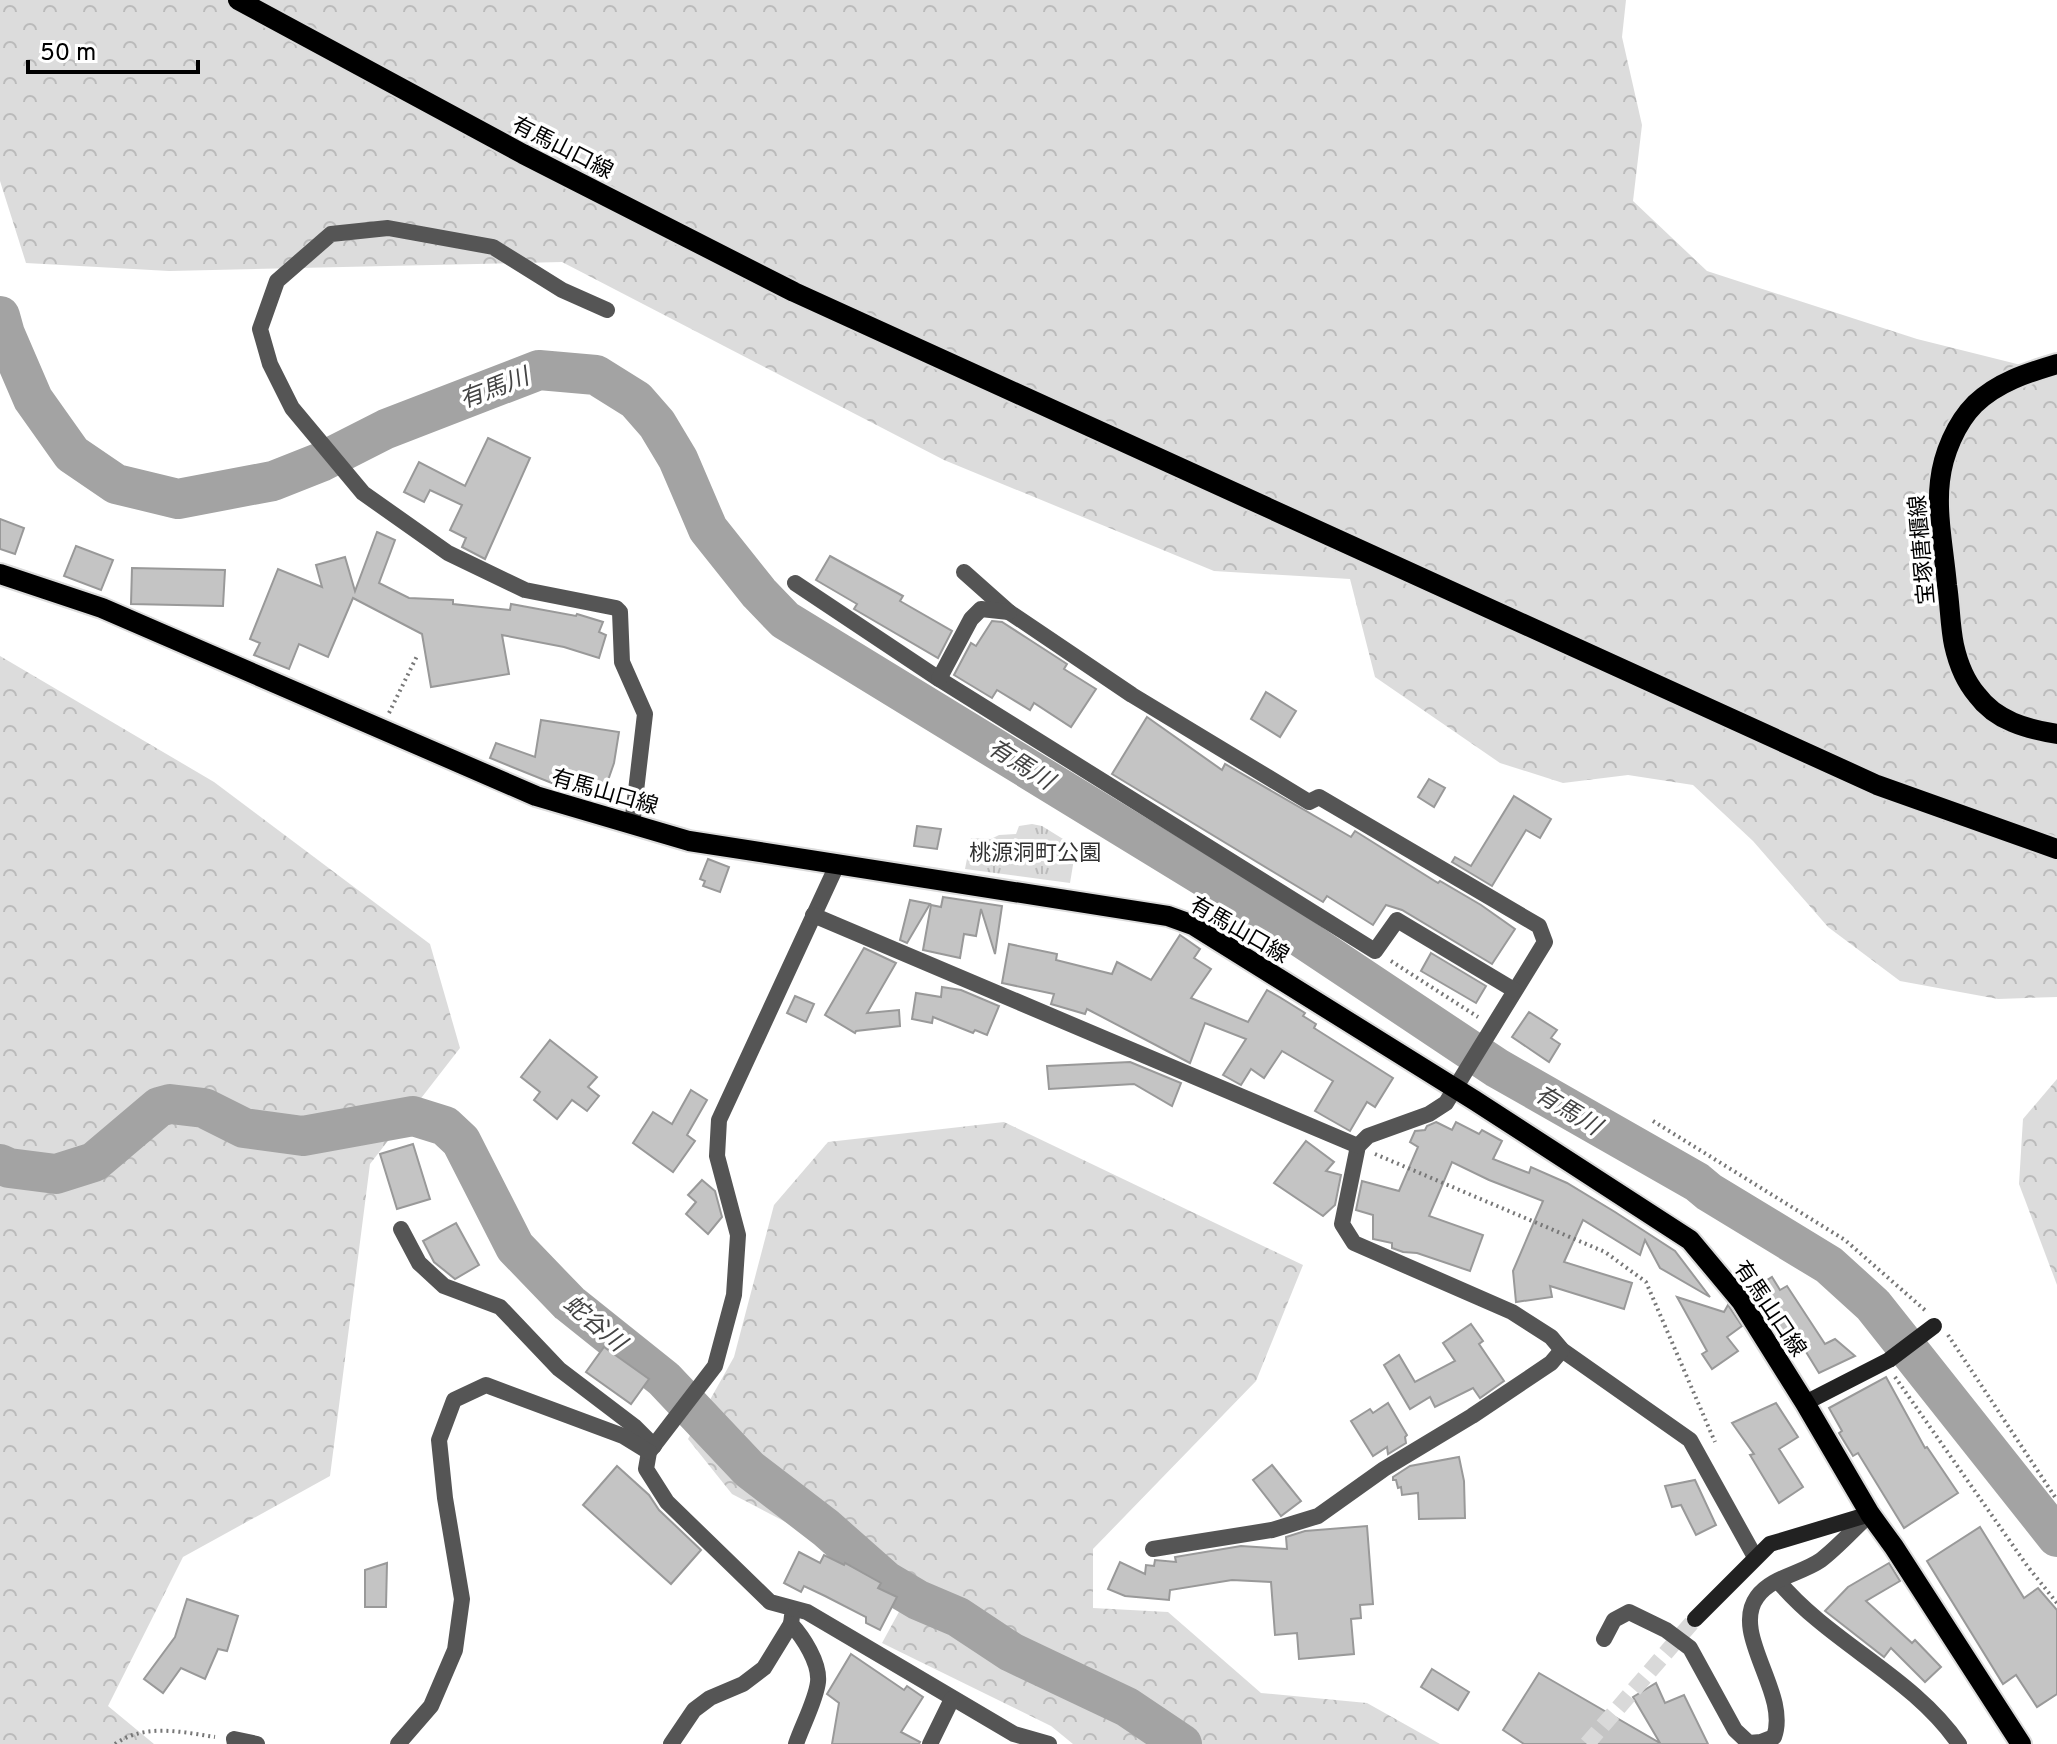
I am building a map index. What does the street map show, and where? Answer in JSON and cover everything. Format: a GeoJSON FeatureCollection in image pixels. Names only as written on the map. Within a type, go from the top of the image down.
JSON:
{"type":"FeatureCollection","features":[{"type":"Feature","properties":{"kind":"main road","name":"有馬山口線"},"geometry":{"type":"LineString","coordinates":[[238,0],[523,154],[794,292],[1877,785],[2057,849]]}},
{"type":"Feature","properties":{"kind":"main road","name":"宝塚唐櫃線"},"geometry":{"type":"LineString","coordinates":[[2057,364],[2010,379],[1974,405],[1947,447],[1940,482],[1942,537],[1954,644],[1963,673],[1975,694],[2004,719],[2034,731],[2057,734]]}},
{"type":"Feature","properties":{"kind":"main road","name":"有馬山口線"},"geometry":{"type":"LineString","coordinates":[[0,574],[102,608],[536,796],[632,825],[689,841],[1168,916],[1193,925],[1460,1081],[1690,1240],[1741,1301],[1870,1514],[2021,1744]]}},
{"type":"Feature","properties":{"kind":"main road"},"geometry":{"type":"LineString","coordinates":[[1805,1403],[1887,1361],[1937,1324]]}},
{"type":"Feature","properties":{"kind":"main road"},"geometry":{"type":"LineString","coordinates":[[1695,1619],[1770,1544],[1870,1514]]}},
{"type":"Feature","properties":{"kind":"street"},"geometry":{"type":"LineString","coordinates":[[607,310],[562,290],[493,247],[388,228],[331,234],[277,281],[260,329],[270,364],[292,408],[363,493],[448,553],[525,590],[616,608],[620,612],[622,662],[645,714],[632,825]]}},
{"type":"Feature","properties":{"kind":"street"},"geometry":{"type":"LineString","coordinates":[[964,572],[1009,612],[1132,695],[1309,802],[1319,797],[1539,926],[1545,942],[1446,1103],[1429,1114],[1368,1136],[1358,1146],[1342,1224],[1354,1243],[1512,1312],[1551,1337],[1562,1350],[1690,1440],[1755,1557]]}},
{"type":"Feature","properties":{"kind":"street"},"geometry":{"type":"LineString","coordinates":[[795,583],[939,679],[1375,951],[1397,920],[1514,990]]}},
{"type":"Feature","properties":{"kind":"street"},"geometry":{"type":"LineString","coordinates":[[939,679],[971,619],[981,609],[1009,612]]}},
{"type":"Feature","properties":{"kind":"street"},"geometry":{"type":"LineString","coordinates":[[796,1744],[818,1682],[816,1669],[792,1616],[770,1602],[667,1502],[646,1469],[652,1449],[710,1374],[722,1343],[734,1295],[738,1235],[717,1156],[719,1120],[837,865]]}},
{"type":"Feature","properties":{"kind":"street"},"geometry":{"type":"LineString","coordinates":[[813,915],[1358,1146]]}},
{"type":"Feature","properties":{"kind":"street"},"geometry":{"type":"LineString","coordinates":[[401,1229],[419,1263],[444,1286],[500,1307],[559,1369],[634,1426],[652,1449]]}},
{"type":"Feature","properties":{"kind":"street"},"geometry":{"type":"LineString","coordinates":[[1153,1549],[1272,1530],[1318,1516],[1384,1469],[1472,1416],[1551,1363],[1562,1350]]}},
{"type":"Feature","properties":{"kind":"street"},"geometry":{"type":"LineString","coordinates":[[398,1744],[431,1706],[455,1650],[462,1599],[439,1440],[454,1400],[486,1385],[652,1449]]}},
{"type":"Feature","properties":{"kind":"street"},"geometry":{"type":"LineString","coordinates":[[1604,1639],[1614,1620],[1629,1612],[1666,1630],[1690,1648],[1735,1730],[1749,1743],[1774,1737],[1779,1723],[1752,1631],[1751,1616],[1759,1594],[1822,1559],[1870,1514]]}},
{"type":"Feature","properties":{"kind":"street"},"geometry":{"type":"LineString","coordinates":[[1778,1581],[1806,1612],[1865,1659],[1908,1687],[1944,1722],[1959,1744]]}},
{"type":"Feature","properties":{"kind":"street"},"geometry":{"type":"LineString","coordinates":[[671,1744],[694,1710],[710,1698],[743,1684],[764,1668],[792,1616],[807,1612],[1014,1734],[1049,1744]]}},
{"type":"Feature","properties":{"kind":"street"},"geometry":{"type":"LineString","coordinates":[[930,1744],[952,1699]]}},
{"type":"Feature","properties":{"kind":"street"},"geometry":{"type":"LineString","coordinates":[[234,1742],[257,1744]]}},
{"type":"Feature","properties":{"kind":"path"},"geometry":{"type":"LineString","coordinates":[[381,729],[418,654]]}},
{"type":"Feature","properties":{"kind":"path"},"geometry":{"type":"LineString","coordinates":[[1375,951],[1492,1028]]}},
{"type":"Feature","properties":{"kind":"path"},"geometry":{"type":"LineString","coordinates":[[1653,1121],[1845,1240],[1937,1324],[2057,1500]]}},
{"type":"Feature","properties":{"kind":"path"},"geometry":{"type":"LineString","coordinates":[[1358,1146],[1605,1252],[1646,1282],[1720,1453]]}},
{"type":"Feature","properties":{"kind":"path"},"geometry":{"type":"LineString","coordinates":[[1887,1361],[2028,1567],[2057,1603]]}},
{"type":"Feature","properties":{"kind":"path"},"geometry":{"type":"LineString","coordinates":[[115,1744],[129,1735],[164,1730],[234,1742]]}},
{"type":"Feature","properties":{"kind":"green space"},"geometry":{"type":"Polygon","coordinates":[[[0,0],[1626,0],[1622,37],[1642,125],[1633,201],[1707,271],[1917,339],[2057,374],[2057,997],[1998,999],[1900,981],[1828,927],[1753,841],[1693,785],[1628,775],[1563,783],[1500,763],[1375,677],[1350,579],[1214,571],[944,460],[562,262],[169,271],[26,263],[0,181],[0,0]]]}},
{"type":"Feature","properties":{"kind":"green space"},"geometry":{"type":"Polygon","coordinates":[[[0,656],[214,782],[430,944],[460,1048],[370,1164],[330,1476],[183,1557],[108,1706],[154,1744],[0,1744],[0,656]]]}},
{"type":"Feature","properties":{"kind":"green space","name":"桃源洞町公園"},"geometry":{"type":"Polygon","coordinates":[[[1019,826],[1042,826],[1076,847],[1070,883],[965,869],[971,838],[991,839],[1016,834],[1019,826]]]}},
{"type":"Feature","properties":{"kind":"green space"},"geometry":{"type":"Polygon","coordinates":[[[2057,1079],[2057,1285],[2019,1184],[2023,1119],[2057,1079]]]}},
{"type":"Feature","properties":{"kind":"green space"},"geometry":{"type":"Polygon","coordinates":[[[1004,1122],[1303,1265],[1256,1381],[1093,1549],[1093,1608],[1168,1612],[1261,1693],[1367,1703],[1440,1744],[1073,1744],[1051,1726],[882,1643],[912,1588],[732,1494],[688,1439],[734,1357],[774,1205],[828,1142],[1004,1122]]]}},
{"type":"Feature","properties":{"kind":"building"},"geometry":{"type":"Polygon","coordinates":[[[488,438],[530,458],[485,559],[462,547],[466,538],[450,530],[462,505],[430,490],[424,502],[404,492],[419,462],[465,486],[488,438]]]}},
{"type":"Feature","properties":{"kind":"building"},"geometry":{"type":"Polygon","coordinates":[[[0,519],[24,528],[15,554],[0,549],[0,519]]]}},
{"type":"Feature","properties":{"kind":"building"},"geometry":{"type":"Polygon","coordinates":[[[377,532],[395,540],[379,583],[409,598],[453,600],[453,604],[510,610],[511,604],[577,614],[603,622],[599,632],[606,635],[599,658],[564,647],[502,635],[509,674],[431,687],[422,634],[353,598],[328,657],[299,644],[289,669],[254,655],[260,643],[250,639],[278,569],[322,587],[316,565],[345,557],[355,591],[377,532]]]}},
{"type":"Feature","properties":{"kind":"building"},"geometry":{"type":"Polygon","coordinates":[[[76,546],[113,560],[101,590],[64,576],[76,546]]]}},
{"type":"Feature","properties":{"kind":"building"},"geometry":{"type":"Polygon","coordinates":[[[830,556],[903,596],[900,601],[952,631],[938,658],[854,609],[857,604],[816,580],[830,556]]]}},
{"type":"Feature","properties":{"kind":"building"},"geometry":{"type":"Polygon","coordinates":[[[132,568],[225,570],[223,606],[131,604],[132,568]]]}},
{"type":"Feature","properties":{"kind":"building"},"geometry":{"type":"Polygon","coordinates":[[[992,621],[1002,622],[1067,664],[1064,669],[1096,689],[1071,727],[1034,703],[1030,710],[997,690],[992,698],[954,675],[971,643],[976,646],[992,621]]]}},
{"type":"Feature","properties":{"kind":"building"},"geometry":{"type":"Polygon","coordinates":[[[1266,692],[1296,711],[1280,737],[1251,719],[1266,692]]]}},
{"type":"Feature","properties":{"kind":"building"},"geometry":{"type":"Polygon","coordinates":[[[1147,717],[1222,770],[1225,764],[1351,837],[1355,831],[1438,883],[1440,881],[1481,905],[1515,929],[1492,964],[1402,910],[1386,905],[1373,925],[1327,896],[1323,902],[1112,774],[1147,717]]]}},
{"type":"Feature","properties":{"kind":"building"},"geometry":{"type":"Polygon","coordinates":[[[541,720],[619,732],[614,763],[605,789],[581,781],[578,788],[566,783],[564,788],[490,758],[496,743],[535,757],[541,720]]]}},
{"type":"Feature","properties":{"kind":"building"},"geometry":{"type":"Polygon","coordinates":[[[1429,779],[1445,788],[1434,807],[1418,797],[1429,779]]]}},
{"type":"Feature","properties":{"kind":"building"},"geometry":{"type":"Polygon","coordinates":[[[1514,796],[1551,819],[1540,838],[1526,830],[1492,886],[1452,862],[1455,857],[1471,866],[1514,796]]]}},
{"type":"Feature","properties":{"kind":"building"},"geometry":{"type":"Polygon","coordinates":[[[917,826],[941,829],[937,849],[914,846],[917,826]]]}},
{"type":"Feature","properties":{"kind":"building"},"geometry":{"type":"Polygon","coordinates":[[[708,859],[729,867],[720,892],[703,886],[705,881],[700,879],[708,859]]]}},
{"type":"Feature","properties":{"kind":"building"},"geometry":{"type":"Polygon","coordinates":[[[943,897],[1002,906],[995,954],[981,909],[976,936],[964,934],[960,958],[923,950],[931,905],[941,907],[943,897]]]}},
{"type":"Feature","properties":{"kind":"building"},"geometry":{"type":"Polygon","coordinates":[[[910,900],[930,904],[907,943],[900,940],[910,900]]]}},
{"type":"Feature","properties":{"kind":"building"},"geometry":{"type":"Polygon","coordinates":[[[1180,935],[1200,949],[1194,958],[1211,969],[1191,998],[1248,1022],[1267,990],[1281,998],[1305,1013],[1303,1016],[1316,1024],[1314,1028],[1393,1078],[1375,1107],[1367,1102],[1350,1131],[1315,1111],[1333,1081],[1282,1051],[1264,1078],[1251,1069],[1241,1085],[1223,1075],[1246,1039],[1205,1023],[1190,1063],[1087,1009],[1085,1014],[1051,1004],[1054,994],[1002,983],[1009,944],[1057,954],[1056,960],[1112,974],[1117,962],[1151,980],[1180,935]]]}},
{"type":"Feature","properties":{"kind":"building"},"geometry":{"type":"Polygon","coordinates":[[[864,948],[896,963],[867,1013],[899,1010],[900,1026],[855,1033],[825,1015],[864,948]]]}},
{"type":"Feature","properties":{"kind":"building"},"geometry":{"type":"Polygon","coordinates":[[[1431,953],[1486,986],[1476,1003],[1421,971],[1431,953]]]}},
{"type":"Feature","properties":{"kind":"building"},"geometry":{"type":"Polygon","coordinates":[[[942,987],[961,990],[999,1006],[987,1035],[975,1030],[973,1033],[933,1017],[932,1023],[912,1019],[916,993],[941,997],[942,987]]]}},
{"type":"Feature","properties":{"kind":"building"},"geometry":{"type":"Polygon","coordinates":[[[795,996],[814,1004],[806,1022],[787,1013],[795,996]]]}},
{"type":"Feature","properties":{"kind":"building"},"geometry":{"type":"Polygon","coordinates":[[[1529,1012],[1557,1030],[1551,1038],[1560,1044],[1549,1062],[1512,1037],[1529,1012]]]}},
{"type":"Feature","properties":{"kind":"building"},"geometry":{"type":"Polygon","coordinates":[[[550,1040],[597,1077],[588,1087],[599,1096],[587,1111],[572,1100],[557,1119],[534,1100],[540,1092],[521,1077],[550,1040]]]}},
{"type":"Feature","properties":{"kind":"building"},"geometry":{"type":"Polygon","coordinates":[[[1130,1062],[1181,1083],[1172,1106],[1134,1084],[1049,1089],[1047,1066],[1130,1062]]]}},
{"type":"Feature","properties":{"kind":"building"},"geometry":{"type":"Polygon","coordinates":[[[691,1090],[707,1100],[687,1135],[695,1141],[673,1172],[633,1143],[653,1112],[672,1124],[691,1090]]]}},
{"type":"Feature","properties":{"kind":"building"},"geometry":{"type":"Polygon","coordinates":[[[1436,1122],[1452,1130],[1456,1122],[1479,1134],[1482,1130],[1502,1141],[1493,1159],[1529,1173],[1531,1167],[1567,1183],[1615,1212],[1675,1251],[1710,1297],[1660,1268],[1645,1240],[1640,1255],[1583,1220],[1564,1262],[1632,1283],[1624,1309],[1550,1286],[1552,1297],[1516,1302],[1513,1271],[1543,1201],[1452,1162],[1429,1216],[1483,1235],[1470,1271],[1417,1253],[1403,1252],[1392,1248],[1392,1243],[1373,1239],[1373,1215],[1356,1210],[1362,1181],[1399,1191],[1418,1147],[1410,1142],[1415,1131],[1425,1130],[1436,1122]]]}},
{"type":"Feature","properties":{"kind":"building"},"geometry":{"type":"Polygon","coordinates":[[[1306,1141],[1334,1162],[1326,1171],[1341,1175],[1335,1205],[1323,1216],[1274,1183],[1306,1141]]]}},
{"type":"Feature","properties":{"kind":"building"},"geometry":{"type":"Polygon","coordinates":[[[413,1144],[430,1199],[397,1209],[380,1154],[413,1144]]]}},
{"type":"Feature","properties":{"kind":"building"},"geometry":{"type":"Polygon","coordinates":[[[702,1180],[715,1191],[722,1217],[708,1234],[686,1214],[696,1202],[688,1195],[702,1180]]]}},
{"type":"Feature","properties":{"kind":"building"},"geometry":{"type":"Polygon","coordinates":[[[456,1223],[479,1265],[455,1279],[434,1262],[423,1241],[456,1223]]]}},
{"type":"Feature","properties":{"kind":"building"},"geometry":{"type":"Polygon","coordinates":[[[1772,1277],[1780,1290],[1787,1286],[1825,1344],[1835,1339],[1855,1356],[1819,1373],[1803,1347],[1790,1355],[1750,1291],[1772,1277]]]}},
{"type":"Feature","properties":{"kind":"building"},"geometry":{"type":"Polygon","coordinates":[[[1677,1297],[1724,1312],[1728,1305],[1742,1326],[1727,1337],[1738,1351],[1712,1369],[1702,1354],[1707,1351],[1677,1297]]]}},
{"type":"Feature","properties":{"kind":"building"},"geometry":{"type":"Polygon","coordinates":[[[1471,1324],[1483,1341],[1479,1344],[1504,1381],[1480,1398],[1473,1388],[1435,1407],[1430,1397],[1410,1409],[1384,1365],[1399,1355],[1415,1382],[1455,1361],[1443,1343],[1471,1324]]]}},
{"type":"Feature","properties":{"kind":"building"},"geometry":{"type":"Polygon","coordinates":[[[604,1347],[649,1379],[631,1404],[586,1372],[604,1347]]]}},
{"type":"Feature","properties":{"kind":"building"},"geometry":{"type":"Polygon","coordinates":[[[1886,1377],[1925,1448],[1958,1493],[1904,1528],[1858,1453],[1853,1456],[1829,1408],[1886,1377]]]}},
{"type":"Feature","properties":{"kind":"building"},"geometry":{"type":"Polygon","coordinates":[[[1388,1403],[1407,1435],[1406,1443],[1388,1454],[1387,1447],[1373,1456],[1351,1421],[1370,1409],[1373,1413],[1388,1403]]]}},
{"type":"Feature","properties":{"kind":"building"},"geometry":{"type":"Polygon","coordinates":[[[1776,1403],[1798,1437],[1779,1449],[1803,1487],[1779,1503],[1750,1455],[1754,1454],[1732,1423],[1776,1403]]]}},
{"type":"Feature","properties":{"kind":"building"},"geometry":{"type":"Polygon","coordinates":[[[1459,1457],[1464,1481],[1465,1518],[1419,1519],[1418,1493],[1402,1495],[1401,1487],[1398,1488],[1393,1477],[1410,1466],[1459,1457]]]}},
{"type":"Feature","properties":{"kind":"building"},"geometry":{"type":"Polygon","coordinates":[[[1272,1465],[1301,1501],[1281,1516],[1253,1480],[1272,1465]]]}},
{"type":"Feature","properties":{"kind":"building"},"geometry":{"type":"Polygon","coordinates":[[[617,1466],[701,1550],[671,1584],[583,1505],[617,1466]]]}},
{"type":"Feature","properties":{"kind":"building"},"geometry":{"type":"Polygon","coordinates":[[[1695,1480],[1716,1525],[1696,1535],[1681,1505],[1672,1507],[1665,1486],[1695,1480]]]}},
{"type":"Feature","properties":{"kind":"building"},"geometry":{"type":"Polygon","coordinates":[[[1367,1526],[1373,1604],[1360,1605],[1361,1618],[1351,1619],[1354,1654],[1299,1659],[1297,1633],[1275,1635],[1271,1582],[1232,1580],[1170,1590],[1169,1600],[1125,1596],[1108,1589],[1120,1562],[1145,1574],[1146,1565],[1154,1566],[1155,1560],[1176,1562],[1175,1557],[1241,1546],[1287,1549],[1286,1537],[1305,1531],[1367,1526]]]}},
{"type":"Feature","properties":{"kind":"building"},"geometry":{"type":"Polygon","coordinates":[[[1980,1527],[2024,1598],[2038,1588],[2057,1610],[2057,1694],[2037,1707],[2016,1675],[2003,1684],[1927,1561],[1980,1527]]]}},
{"type":"Feature","properties":{"kind":"building"},"geometry":{"type":"Polygon","coordinates":[[[799,1552],[820,1563],[824,1555],[845,1563],[881,1583],[878,1588],[897,1597],[880,1630],[866,1623],[866,1617],[825,1596],[804,1586],[801,1592],[784,1583],[799,1552]]]}},
{"type":"Feature","properties":{"kind":"building"},"geometry":{"type":"Polygon","coordinates":[[[387,1563],[386,1607],[365,1607],[365,1570],[387,1563]]]}},
{"type":"Feature","properties":{"kind":"building"},"geometry":{"type":"Polygon","coordinates":[[[1889,1563],[1900,1581],[1866,1601],[1912,1643],[1915,1640],[1941,1667],[1925,1682],[1891,1648],[1884,1657],[1825,1611],[1848,1587],[1889,1563]]]}},
{"type":"Feature","properties":{"kind":"building"},"geometry":{"type":"Polygon","coordinates":[[[187,1599],[238,1616],[227,1651],[218,1649],[205,1679],[181,1668],[163,1693],[144,1679],[175,1637],[187,1599]]]}},
{"type":"Feature","properties":{"kind":"building"},"geometry":{"type":"Polygon","coordinates":[[[851,1654],[904,1690],[907,1686],[923,1697],[901,1732],[919,1744],[832,1744],[839,1703],[827,1694],[851,1654]]]}},
{"type":"Feature","properties":{"kind":"building"},"geometry":{"type":"Polygon","coordinates":[[[1432,1669],[1469,1692],[1458,1710],[1421,1687],[1432,1669]]]}},
{"type":"Feature","properties":{"kind":"building"},"geometry":{"type":"Polygon","coordinates":[[[1539,1673],[1660,1743],[1633,1697],[1656,1683],[1665,1703],[1684,1695],[1708,1744],[1524,1744],[1503,1730],[1539,1673]]]}},
{"type":"Feature","properties":{"kind":"waterway","name":"有馬川"},"geometry":{"type":"LineString","coordinates":[[0,316],[33,399],[72,454],[116,484],[178,499],[273,481],[321,462],[386,429],[539,370],[596,375],[636,400],[657,424],[678,459],[708,529],[759,593],[785,620],[1275,920],[1497,1068],[1697,1182],[1829,1265],[1873,1305],[2057,1537]]}},
{"type":"Feature","properties":{"kind":"waterway","name":"蛇谷川"},"geometry":{"type":"LineString","coordinates":[[0,1164],[56,1174],[94,1162],[159,1107],[170,1104],[204,1108],[244,1128],[303,1136],[413,1116],[445,1126],[461,1141],[515,1247],[569,1303],[664,1379],[749,1469],[826,1528],[886,1581],[918,1600],[958,1617],[1011,1652],[1127,1707],[1182,1744]]}},
{"type":"Feature","properties":{"kind":"tunnel"},"geometry":{"type":"LineString","coordinates":[[1587,1744],[1695,1619]]}}]}
